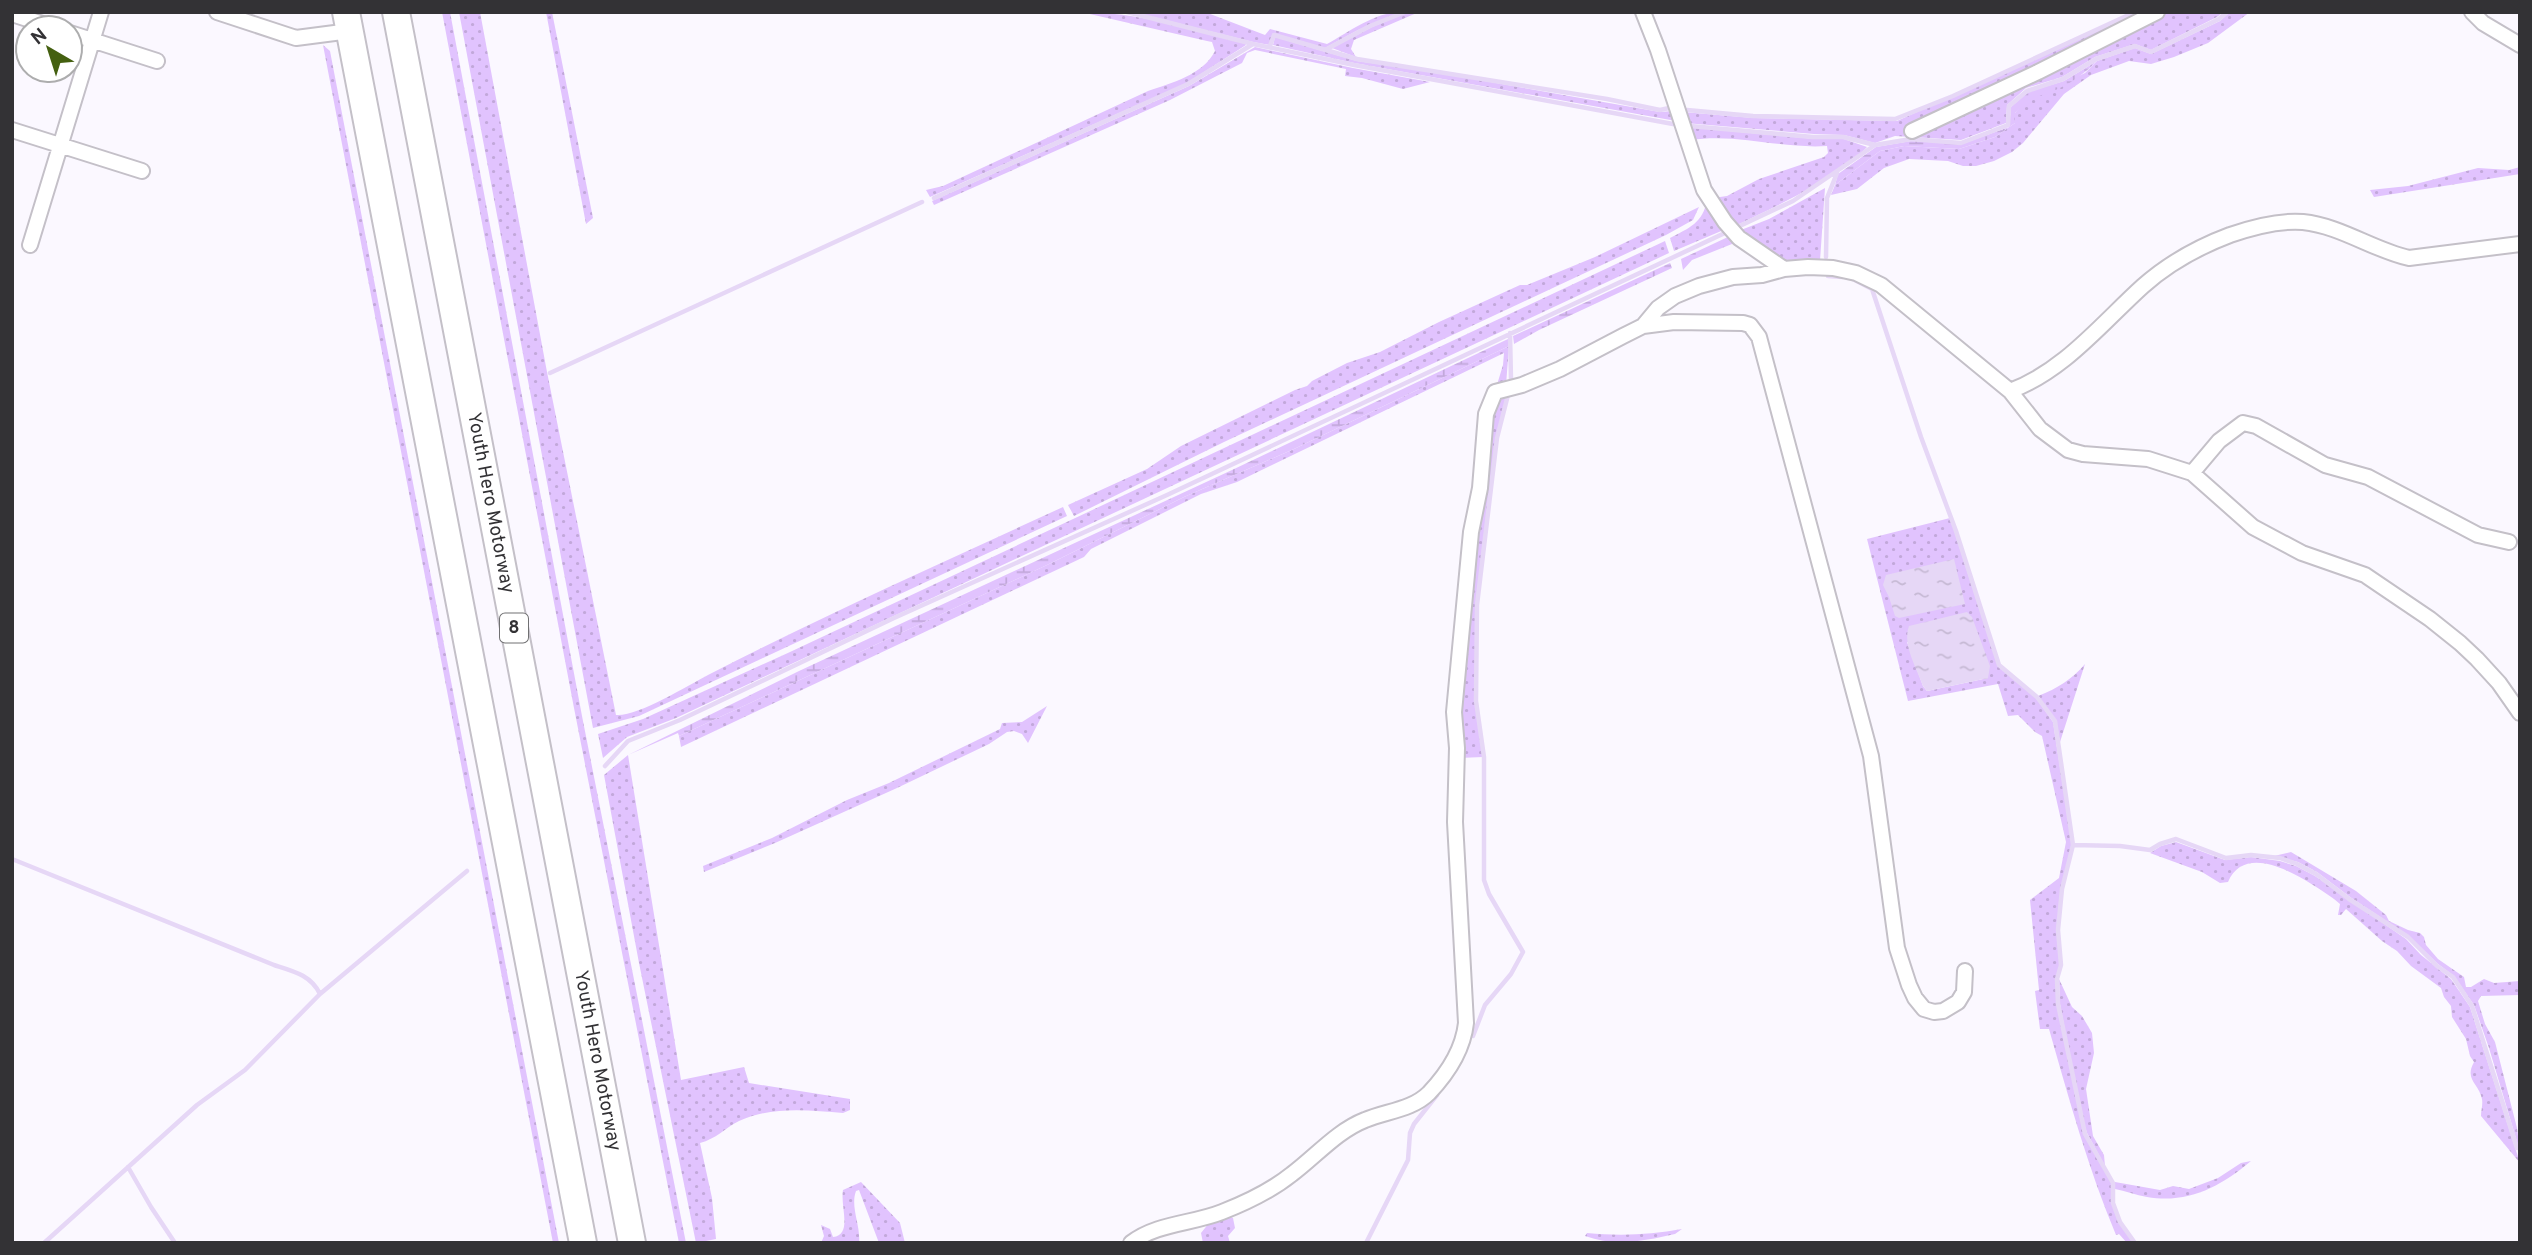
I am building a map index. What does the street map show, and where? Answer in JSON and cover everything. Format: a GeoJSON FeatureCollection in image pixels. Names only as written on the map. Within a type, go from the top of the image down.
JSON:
{"type":"FeatureCollection","features":[{"type":"Feature","properties":{"kind":"highway","name":"Youth Hero Motorway"},"geometry":{"type":"LineString","coordinates":[[396,12],[632,1243]]}},
{"type":"Feature","properties":{"kind":"highway"},"geometry":{"type":"LineString","coordinates":[[348,22],[583,1243]]}},
{"type":"Feature","properties":{"kind":"street"},"geometry":{"type":"LineString","coordinates":[[30,245],[101,12]]}},
{"type":"Feature","properties":{"kind":"street"},"geometry":{"type":"LineString","coordinates":[[217,12],[296,38],[348,22]]}},
{"type":"Feature","properties":{"kind":"street"},"geometry":{"type":"LineString","coordinates":[[1643,12],[1704,190],[1739,239],[1784,269]]}},
{"type":"Feature","properties":{"kind":"street"},"geometry":{"type":"LineString","coordinates":[[1912,131],[2026,78],[2157,12]]}},
{"type":"Feature","properties":{"kind":"street"},"geometry":{"type":"LineString","coordinates":[[2472,12],[2483,23],[2520,45]]}},
{"type":"Feature","properties":{"kind":"street"},"geometry":{"type":"LineString","coordinates":[[84,37],[157,61]]}},
{"type":"Feature","properties":{"kind":"street"},"geometry":{"type":"LineString","coordinates":[[12,130],[142,172]]}},
{"type":"Feature","properties":{"kind":"street"},"geometry":{"type":"LineString","coordinates":[[2010,391],[2032,383],[2077,350],[2144,285],[2172,263],[2204,245],[2250,228],[2304,222],[2331,229],[2392,254],[2409,258],[2520,244]]}},
{"type":"Feature","properties":{"kind":"street"},"geometry":{"type":"LineString","coordinates":[[1643,326],[1658,308],[1675,296],[1733,277],[1762,275],[1784,269],[1833,268],[1856,273],[1881,285],[2010,391],[2040,429],[2068,450],[2082,454],[2148,459],[2192,473],[2253,527],[2302,553],[2365,575],[2430,619],[2477,659],[2499,683],[2520,713]]}},
{"type":"Feature","properties":{"kind":"street"},"geometry":{"type":"LineString","coordinates":[[1131,1243],[1145,1233],[1224,1212],[1292,1174],[1341,1133],[1363,1121],[1409,1106],[1427,1095],[1461,1047],[1466,1023],[1455,822],[1457,748],[1454,712],[1486,414],[1495,392],[1522,385],[1560,369],[1643,326],[1674,322],[1743,323],[1750,324],[1759,337],[1871,756],[1897,948],[1909,985],[1924,1009],[1943,1012],[1958,1002],[1964,992],[1965,971]]}},
{"type":"Feature","properties":{"kind":"street"},"geometry":{"type":"LineString","coordinates":[[2192,473],[2219,441],[2244,423],[2256,426],[2325,465],[2368,477],[2479,536],[2509,542]]}},
{"type":"Feature","properties":{"kind":"green space"},"geometry":{"type":"Polygon","coordinates":[[[442,12],[450,12],[582,716],[686,1243],[679,1243],[442,12]]]}},
{"type":"Feature","properties":{"kind":"green space"},"geometry":{"type":"Polygon","coordinates":[[[459,12],[480,12],[547,372],[616,715],[649,706],[796,631],[1063,507],[1067,516],[639,716],[593,728],[459,12]]]}},
{"type":"Feature","properties":{"kind":"green space"},"geometry":{"type":"Polygon","coordinates":[[[546,12],[552,12],[593,218],[586,224],[546,12]]]}},
{"type":"Feature","properties":{"kind":"green space"},"geometry":{"type":"Polygon","coordinates":[[[1081,12],[1163,22],[1244,42],[1246,45],[1187,83],[930,197],[926,190],[943,186],[1148,91],[1186,77],[1203,66],[1215,51],[1212,42],[1081,12]]]}},
{"type":"Feature","properties":{"kind":"green space"},"geometry":{"type":"Polygon","coordinates":[[[1133,12],[1205,12],[1265,35],[1270,29],[1327,44],[1372,19],[1401,12],[1358,30],[1325,48],[1273,33],[1270,45],[1253,42],[1133,12]]]}},
{"type":"Feature","properties":{"kind":"green space"},"geometry":{"type":"Polygon","coordinates":[[[1409,12],[1419,12],[1354,40],[1351,49],[1356,57],[1332,48],[1372,27],[1409,12]]]}},
{"type":"Feature","properties":{"kind":"green space"},"geometry":{"type":"Polygon","coordinates":[[[2138,12],[2223,12],[2151,50],[2135,44],[2095,57],[2062,77],[2026,88],[2007,105],[2006,123],[1961,140],[1895,136],[1875,143],[1844,135],[1685,123],[1683,112],[1754,118],[1897,121],[2138,12]]]}},
{"type":"Feature","properties":{"kind":"green space"},"geometry":{"type":"Polygon","coordinates":[[[2230,12],[2250,12],[2208,43],[2174,57],[2151,64],[2129,61],[2091,75],[2064,94],[2023,143],[1994,161],[1963,166],[1948,161],[1909,159],[1884,168],[1857,189],[1831,195],[1835,185],[1880,151],[1904,146],[1959,149],[1995,137],[2015,123],[2015,113],[2024,102],[2085,73],[2097,61],[2135,48],[2151,54],[2220,21],[2230,12]]]}},
{"type":"Feature","properties":{"kind":"green space"},"geometry":{"type":"Polygon","coordinates":[[[1275,37],[1357,61],[1660,112],[1673,111],[1676,121],[1354,63],[1273,45],[1275,37]]]}},
{"type":"Feature","properties":{"kind":"green space"},"geometry":{"type":"Polygon","coordinates":[[[323,45],[330,51],[559,1243],[553,1243],[323,45]]]}},
{"type":"Feature","properties":{"kind":"green space"},"geometry":{"type":"Polygon","coordinates":[[[1255,47],[1430,82],[1403,89],[1345,76],[1346,69],[1255,50],[1247,53],[1242,63],[1170,100],[934,205],[932,201],[1189,86],[1255,47]]]}},
{"type":"Feature","properties":{"kind":"green space"},"geometry":{"type":"Polygon","coordinates":[[[2097,61],[2060,88],[2026,103],[2015,113],[2015,123],[1995,137],[1959,149],[1904,146],[1880,151],[1835,185],[1838,174],[1876,147],[1911,141],[1962,144],[2009,127],[2011,107],[2028,92],[2064,81],[2097,61]]]}},
{"type":"Feature","properties":{"kind":"green space"},"geometry":{"type":"Polygon","coordinates":[[[1686,127],[1815,139],[1844,139],[1867,147],[1824,180],[1737,225],[1731,224],[1713,198],[1727,196],[1759,179],[1824,157],[1828,153],[1827,146],[1725,138],[1691,140],[1686,127]]]}},
{"type":"Feature","properties":{"kind":"green space"},"geometry":{"type":"Polygon","coordinates":[[[2520,167],[2520,174],[2374,197],[2370,190],[2408,186],[2478,168],[2509,170],[2520,167]]]}},
{"type":"Feature","properties":{"kind":"green space"},"geometry":{"type":"Polygon","coordinates":[[[1825,188],[1820,261],[1789,263],[1778,259],[1741,230],[1769,219],[1825,188]]]}},
{"type":"Feature","properties":{"kind":"green space"},"geometry":{"type":"Polygon","coordinates":[[[1707,200],[1726,229],[1674,251],[1670,238],[1699,219],[1707,200]]]}},
{"type":"Feature","properties":{"kind":"green space"},"geometry":{"type":"Polygon","coordinates":[[[1699,207],[1693,220],[1666,235],[1224,442],[1074,516],[1068,505],[1147,469],[1181,446],[1307,386],[1347,363],[1380,352],[1520,285],[1527,285],[1595,257],[1699,207]]]}},
{"type":"Feature","properties":{"kind":"green space"},"geometry":{"type":"Polygon","coordinates":[[[1730,236],[1737,242],[1692,260],[1683,270],[1681,259],[1730,236]]]}},
{"type":"Feature","properties":{"kind":"green space"},"geometry":{"type":"Polygon","coordinates":[[[1665,241],[1669,253],[676,718],[627,737],[603,758],[598,734],[643,719],[790,652],[1665,241]]]}},
{"type":"Feature","properties":{"kind":"green space"},"geometry":{"type":"Polygon","coordinates":[[[1670,263],[1672,268],[1514,344],[1513,336],[1670,263]]]}},
{"type":"Feature","properties":{"kind":"green space"},"geometry":{"type":"Polygon","coordinates":[[[1508,339],[1509,346],[1294,449],[1184,497],[1047,565],[679,736],[678,733],[628,755],[799,671],[1508,339]]]}},
{"type":"Feature","properties":{"kind":"green space"},"geometry":{"type":"Polygon","coordinates":[[[1509,346],[1506,385],[1496,388],[1504,353],[1237,482],[1201,494],[1091,549],[1084,557],[681,747],[679,736],[1509,346]]]}},
{"type":"Feature","properties":{"kind":"green space"},"geometry":{"type":"Polygon","coordinates":[[[1507,394],[1496,438],[1476,605],[1475,701],[1483,757],[1459,758],[1457,713],[1492,401],[1507,394]]]}},
{"type":"Feature","properties":{"kind":"green space"},"geometry":{"type":"Polygon","coordinates":[[[1950,518],[1998,666],[2036,698],[2053,722],[2072,845],[2061,889],[2057,930],[2060,965],[2056,979],[2057,1004],[2084,1134],[2112,1183],[2112,1203],[2119,1222],[2133,1243],[2127,1243],[2119,1234],[2116,1235],[2088,1159],[2049,1029],[2040,1029],[2030,900],[2059,878],[2066,842],[2042,736],[2018,715],[2008,716],[1998,684],[1908,701],[1867,539],[1950,518]],[[1907,642],[1927,691],[1988,678],[1907,642]]]}},
{"type":"Feature","properties":{"kind":"green space"},"geometry":{"type":"Polygon","coordinates":[[[2085,664],[2060,742],[2056,721],[2038,696],[2064,683],[2085,664]]]}},
{"type":"Feature","properties":{"kind":"green space"},"geometry":{"type":"Polygon","coordinates":[[[1047,706],[1028,743],[1022,734],[1007,732],[989,744],[897,788],[704,872],[703,866],[772,838],[847,800],[889,783],[1000,729],[1002,723],[1022,722],[1047,706]]]}},
{"type":"Feature","properties":{"kind":"green space"},"geometry":{"type":"Polygon","coordinates":[[[628,755],[681,1080],[744,1067],[749,1083],[850,1099],[850,1110],[843,1113],[790,1110],[751,1116],[700,1143],[712,1198],[716,1239],[696,1243],[604,775],[628,755]]]}},
{"type":"Feature","properties":{"kind":"green space"},"geometry":{"type":"Polygon","coordinates":[[[2176,842],[2225,860],[2251,857],[2296,866],[2315,876],[2406,939],[2451,979],[2470,1007],[2520,1163],[2481,1116],[2482,1099],[2471,1077],[2474,1062],[2441,988],[2411,966],[2346,909],[2338,915],[2340,904],[2294,874],[2263,863],[2249,864],[2237,869],[2228,882],[2220,883],[2202,872],[2150,853],[2161,846],[2176,842]]]}},
{"type":"Feature","properties":{"kind":"green space"},"geometry":{"type":"Polygon","coordinates":[[[2291,852],[2356,891],[2386,915],[2389,921],[2420,933],[2438,959],[2464,977],[2466,987],[2484,979],[2494,983],[2520,981],[2520,995],[2481,996],[2478,1001],[2485,1024],[2495,1042],[2517,1128],[2520,1152],[2474,1005],[2454,976],[2409,936],[2317,872],[2298,862],[2274,856],[2291,852]]]}},
{"type":"Feature","properties":{"kind":"green space"},"geometry":{"type":"Polygon","coordinates":[[[2059,979],[2072,1007],[2082,1016],[2092,1033],[2094,1053],[2086,1089],[2093,1136],[2104,1155],[2105,1166],[2087,1133],[2081,1114],[2060,1004],[2059,979]]]}},
{"type":"Feature","properties":{"kind":"green space"},"geometry":{"type":"Polygon","coordinates":[[[2251,1161],[2215,1186],[2190,1196],[2162,1199],[2115,1189],[2115,1182],[2160,1190],[2173,1186],[2189,1189],[2218,1178],[2241,1163],[2251,1161]]]}},
{"type":"Feature","properties":{"kind":"green space"},"geometry":{"type":"Polygon","coordinates":[[[861,1182],[900,1223],[905,1243],[879,1243],[859,1190],[856,1191],[854,1203],[859,1243],[821,1243],[824,1236],[821,1225],[830,1229],[833,1237],[843,1231],[843,1190],[861,1182]]]}},
{"type":"Feature","properties":{"kind":"green space"},"geometry":{"type":"Polygon","coordinates":[[[1225,1214],[1233,1218],[1235,1228],[1228,1236],[1230,1243],[1203,1243],[1201,1233],[1213,1218],[1225,1214]]]}},
{"type":"Feature","properties":{"kind":"green space"},"geometry":{"type":"Polygon","coordinates":[[[1682,1229],[1675,1234],[1630,1242],[1585,1236],[1587,1233],[1658,1233],[1682,1229]]]}},
{"type":"Feature","properties":{"kind":"water"},"geometry":{"type":"Polygon","coordinates":[[[1954,559],[1965,604],[1899,618],[1895,616],[1883,585],[1886,575],[1954,559]]]}},
{"type":"Feature","properties":{"kind":"water"},"geometry":{"type":"Polygon","coordinates":[[[1967,612],[1972,617],[1990,666],[1988,678],[1927,691],[1907,641],[1909,626],[1967,612]]]}},
{"type":"Feature","properties":{"kind":"waterway"},"geometry":{"type":"LineString","coordinates":[[1127,12],[1253,44],[1354,65],[1673,124]]}},
{"type":"Feature","properties":{"kind":"waterway"},"geometry":{"type":"LineString","coordinates":[[1327,49],[1370,26],[1405,12]]}},
{"type":"Feature","properties":{"kind":"waterway"},"geometry":{"type":"LineString","coordinates":[[1687,110],[1753,116],[1895,119],[1953,96],[2135,12]]}},
{"type":"Feature","properties":{"kind":"waterway"},"geometry":{"type":"LineString","coordinates":[[605,766],[628,741],[680,720],[894,618],[1167,495],[1793,201],[1875,145],[1911,139],[1961,143],[2008,125],[2009,106],[2027,91],[2063,79],[2096,59],[2135,46],[2151,52],[2219,19],[2227,12]]}},
{"type":"Feature","properties":{"kind":"waterway"},"geometry":{"type":"LineString","coordinates":[[1270,46],[1274,35],[1357,59],[1660,110],[1669,108]]}},
{"type":"Feature","properties":{"kind":"waterway"},"geometry":{"type":"LineString","coordinates":[[934,198],[1188,84],[1253,44]]}},
{"type":"Feature","properties":{"kind":"waterway"},"geometry":{"type":"LineString","coordinates":[[1690,126],[1813,137],[1843,137],[1875,145]]}},
{"type":"Feature","properties":{"kind":"waterway"},"geometry":{"type":"LineString","coordinates":[[1826,257],[1827,198],[1837,173]]}},
{"type":"Feature","properties":{"kind":"waterway"},"geometry":{"type":"LineString","coordinates":[[550,373],[922,202]]}},
{"type":"Feature","properties":{"kind":"waterway"},"geometry":{"type":"LineString","coordinates":[[1828,276],[1842,277]]}},
{"type":"Feature","properties":{"kind":"waterway"},"geometry":{"type":"LineString","coordinates":[[1851,278],[1872,289],[1921,437],[1956,531],[1999,665],[2037,697],[2055,721],[2073,845],[2062,889],[2058,930],[2061,965],[2057,979],[2058,1004],[2085,1134],[2113,1183],[2113,1203],[2120,1222],[2135,1243]]}},
{"type":"Feature","properties":{"kind":"waterway"},"geometry":{"type":"LineString","coordinates":[[1510,333],[1511,380]]}},
{"type":"Feature","properties":{"kind":"waterway"},"geometry":{"type":"LineString","coordinates":[[1473,1036],[1485,1005],[1511,974],[1523,952],[1489,894],[1484,880],[1484,757],[1476,701],[1477,605],[1497,438],[1508,395]]}},
{"type":"Feature","properties":{"kind":"waterway"},"geometry":{"type":"LineString","coordinates":[[2073,845],[2150,850],[2176,839],[2226,858],[2251,855],[2280,858],[2316,874],[2408,937],[2437,966],[2453,977],[2472,1006],[2517,1148]]}},
{"type":"Feature","properties":{"kind":"waterway"},"geometry":{"type":"LineString","coordinates":[[12,859],[295,972],[312,982],[320,994]]}},
{"type":"Feature","properties":{"kind":"waterway"},"geometry":{"type":"LineString","coordinates":[[44,1243],[197,1105],[245,1070],[320,994],[467,871]]}},
{"type":"Feature","properties":{"kind":"waterway"},"geometry":{"type":"LineString","coordinates":[[1366,1243],[1408,1160],[1410,1133],[1414,1124],[1437,1095]]}},
{"type":"Feature","properties":{"kind":"waterway"},"geometry":{"type":"LineString","coordinates":[[128,1167],[175,1243]]}}]}
